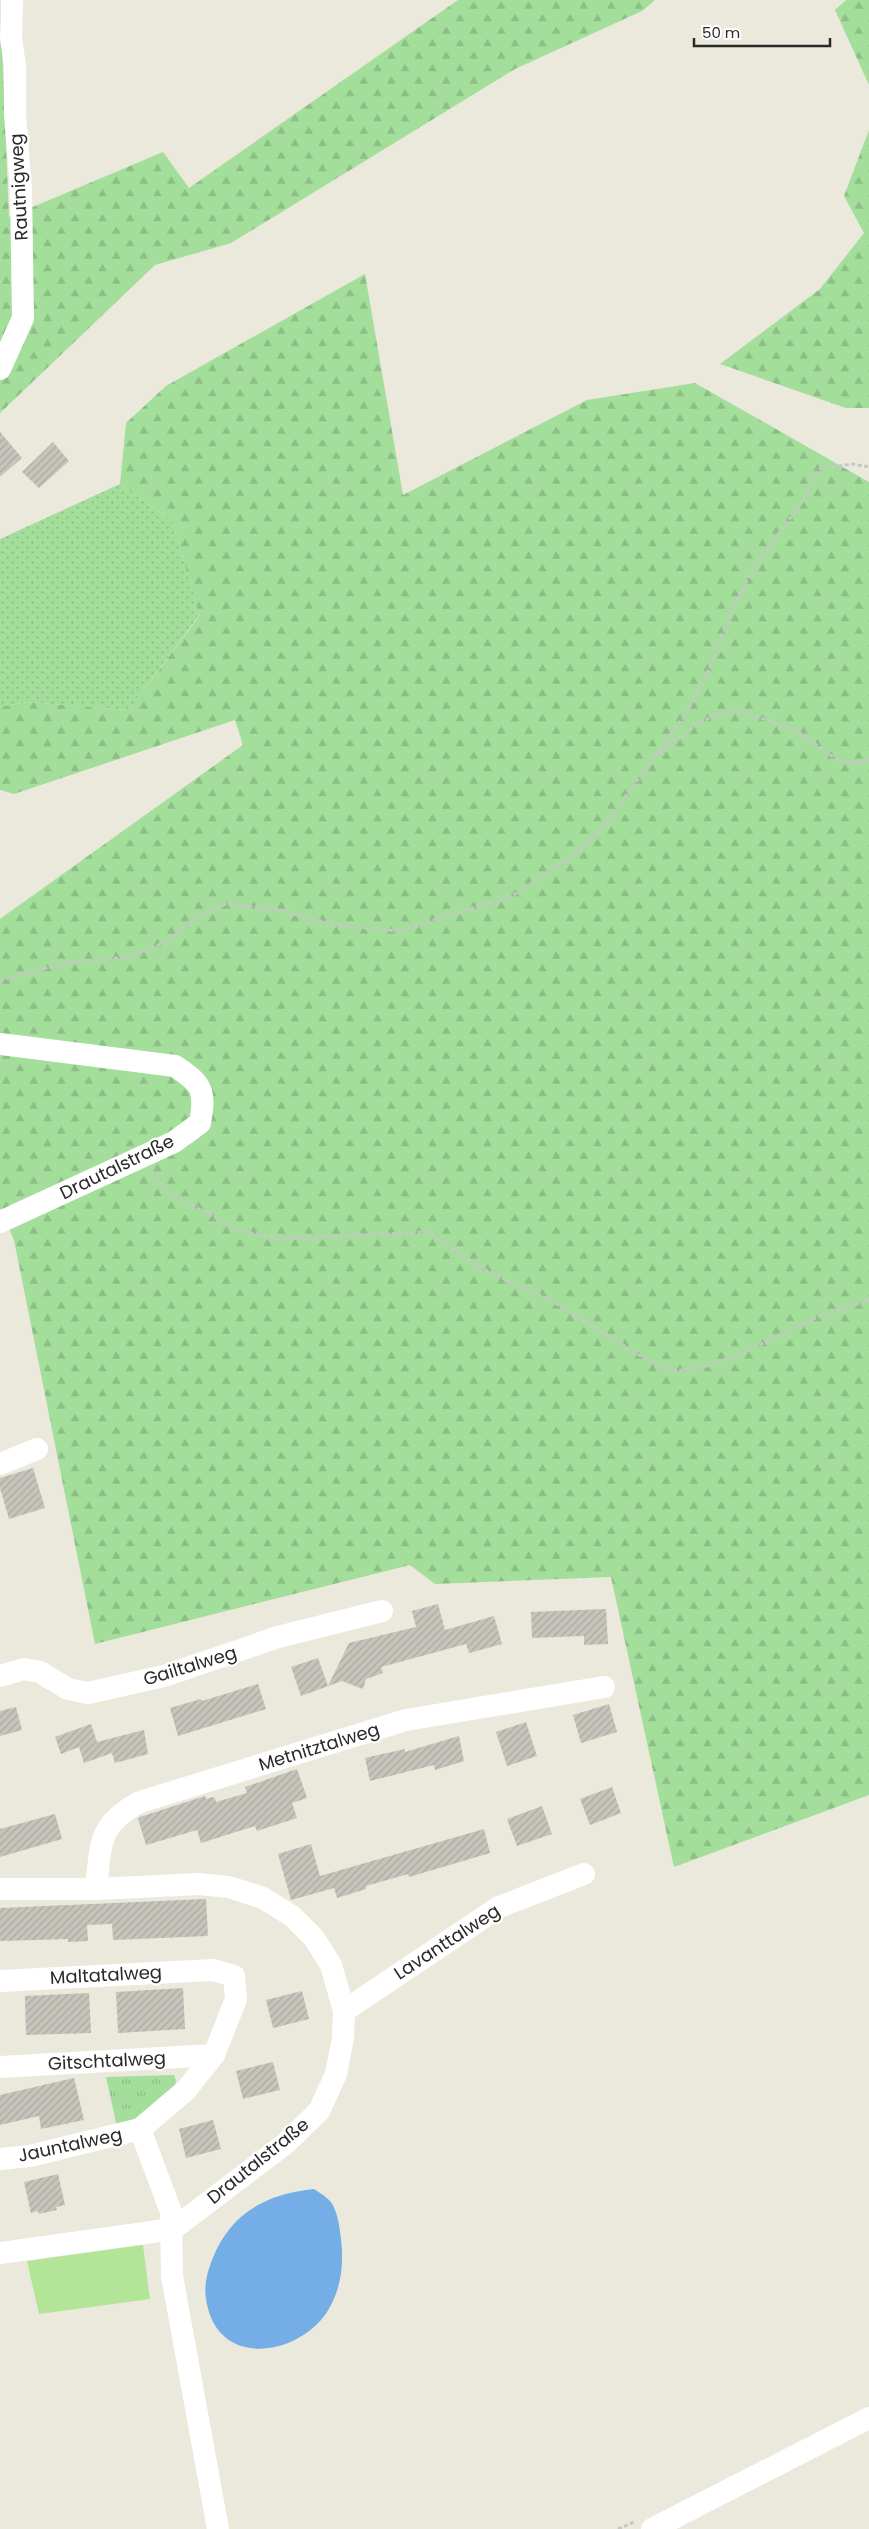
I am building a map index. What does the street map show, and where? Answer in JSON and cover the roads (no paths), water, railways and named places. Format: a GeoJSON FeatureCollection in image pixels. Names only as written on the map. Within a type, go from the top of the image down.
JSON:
{"type":"FeatureCollection","features":[{"type":"Feature","properties":{"kind":"street","name":"Rautnigweg"},"geometry":{"type":"LineString","coordinates":[[0,369],[23,318],[21,189],[15,66],[11,38],[12,0]]}},
{"type":"Feature","properties":{"kind":"street","name":"Drautalstraße"},"geometry":{"type":"LineString","coordinates":[[0,1044],[174,1066],[195,1080],[204,1101],[200,1123],[174,1142],[0,1222]]}},
{"type":"Feature","properties":{"kind":"street"},"geometry":{"type":"LineString","coordinates":[[0,1464],[37,1449]]}},
{"type":"Feature","properties":{"kind":"street","name":"Gailtalweg"},"geometry":{"type":"LineString","coordinates":[[0,1676],[24,1669],[40,1672],[68,1690],[88,1693],[164,1676],[278,1637],[382,1611]]}},
{"type":"Feature","properties":{"kind":"street","name":"Metnitztalweg"},"geometry":{"type":"LineString","coordinates":[[96,1889],[102,1844],[108,1825],[122,1812],[140,1802],[406,1720],[604,1687]]}},
{"type":"Feature","properties":{"kind":"street","name":"Lavanttalweg"},"geometry":{"type":"LineString","coordinates":[[344,2011],[498,1907],[584,1874]]}},
{"type":"Feature","properties":{"kind":"street","name":"Drautalstraße"},"geometry":{"type":"LineString","coordinates":[[0,1889],[96,1889],[200,1884],[229,1887],[264,1898],[292,1916],[314,1938],[330,1965],[344,2011],[343,2038],[336,2074],[319,2111],[285,2144],[173,2229]]}},
{"type":"Feature","properties":{"kind":"street","name":"Maltatalweg"},"geometry":{"type":"LineString","coordinates":[[0,1981],[213,1970],[234,1976],[236,1999],[214,2055]]}},
{"type":"Feature","properties":{"kind":"street"},"geometry":{"type":"LineString","coordinates":[[214,2055],[186,2090],[140,2129],[171,2212],[173,2229],[172,2276],[218,2529]]}},
{"type":"Feature","properties":{"kind":"street","name":"Gitschtalweg"},"geometry":{"type":"LineString","coordinates":[[0,2067],[214,2055]]}},
{"type":"Feature","properties":{"kind":"street","name":"Jauntalweg"},"geometry":{"type":"LineString","coordinates":[[0,2159],[30,2156],[140,2129]]}},
{"type":"Feature","properties":{"kind":"street"},"geometry":{"type":"LineString","coordinates":[[0,2253],[173,2229]]}},
{"type":"Feature","properties":{"kind":"street"},"geometry":{"type":"LineString","coordinates":[[652,2529],[869,2418]]}},
{"type":"Feature","properties":{"kind":"water"},"geometry":{"type":"Polygon","coordinates":[[[314,2189],[332,2203],[340,2230],[342,2268],[332,2304],[315,2326],[301,2337],[284,2345],[249,2348],[233,2343],[220,2332],[210,2315],[206,2301],[207,2274],[220,2244],[240,2218],[265,2201],[314,2189]]]}}]}
